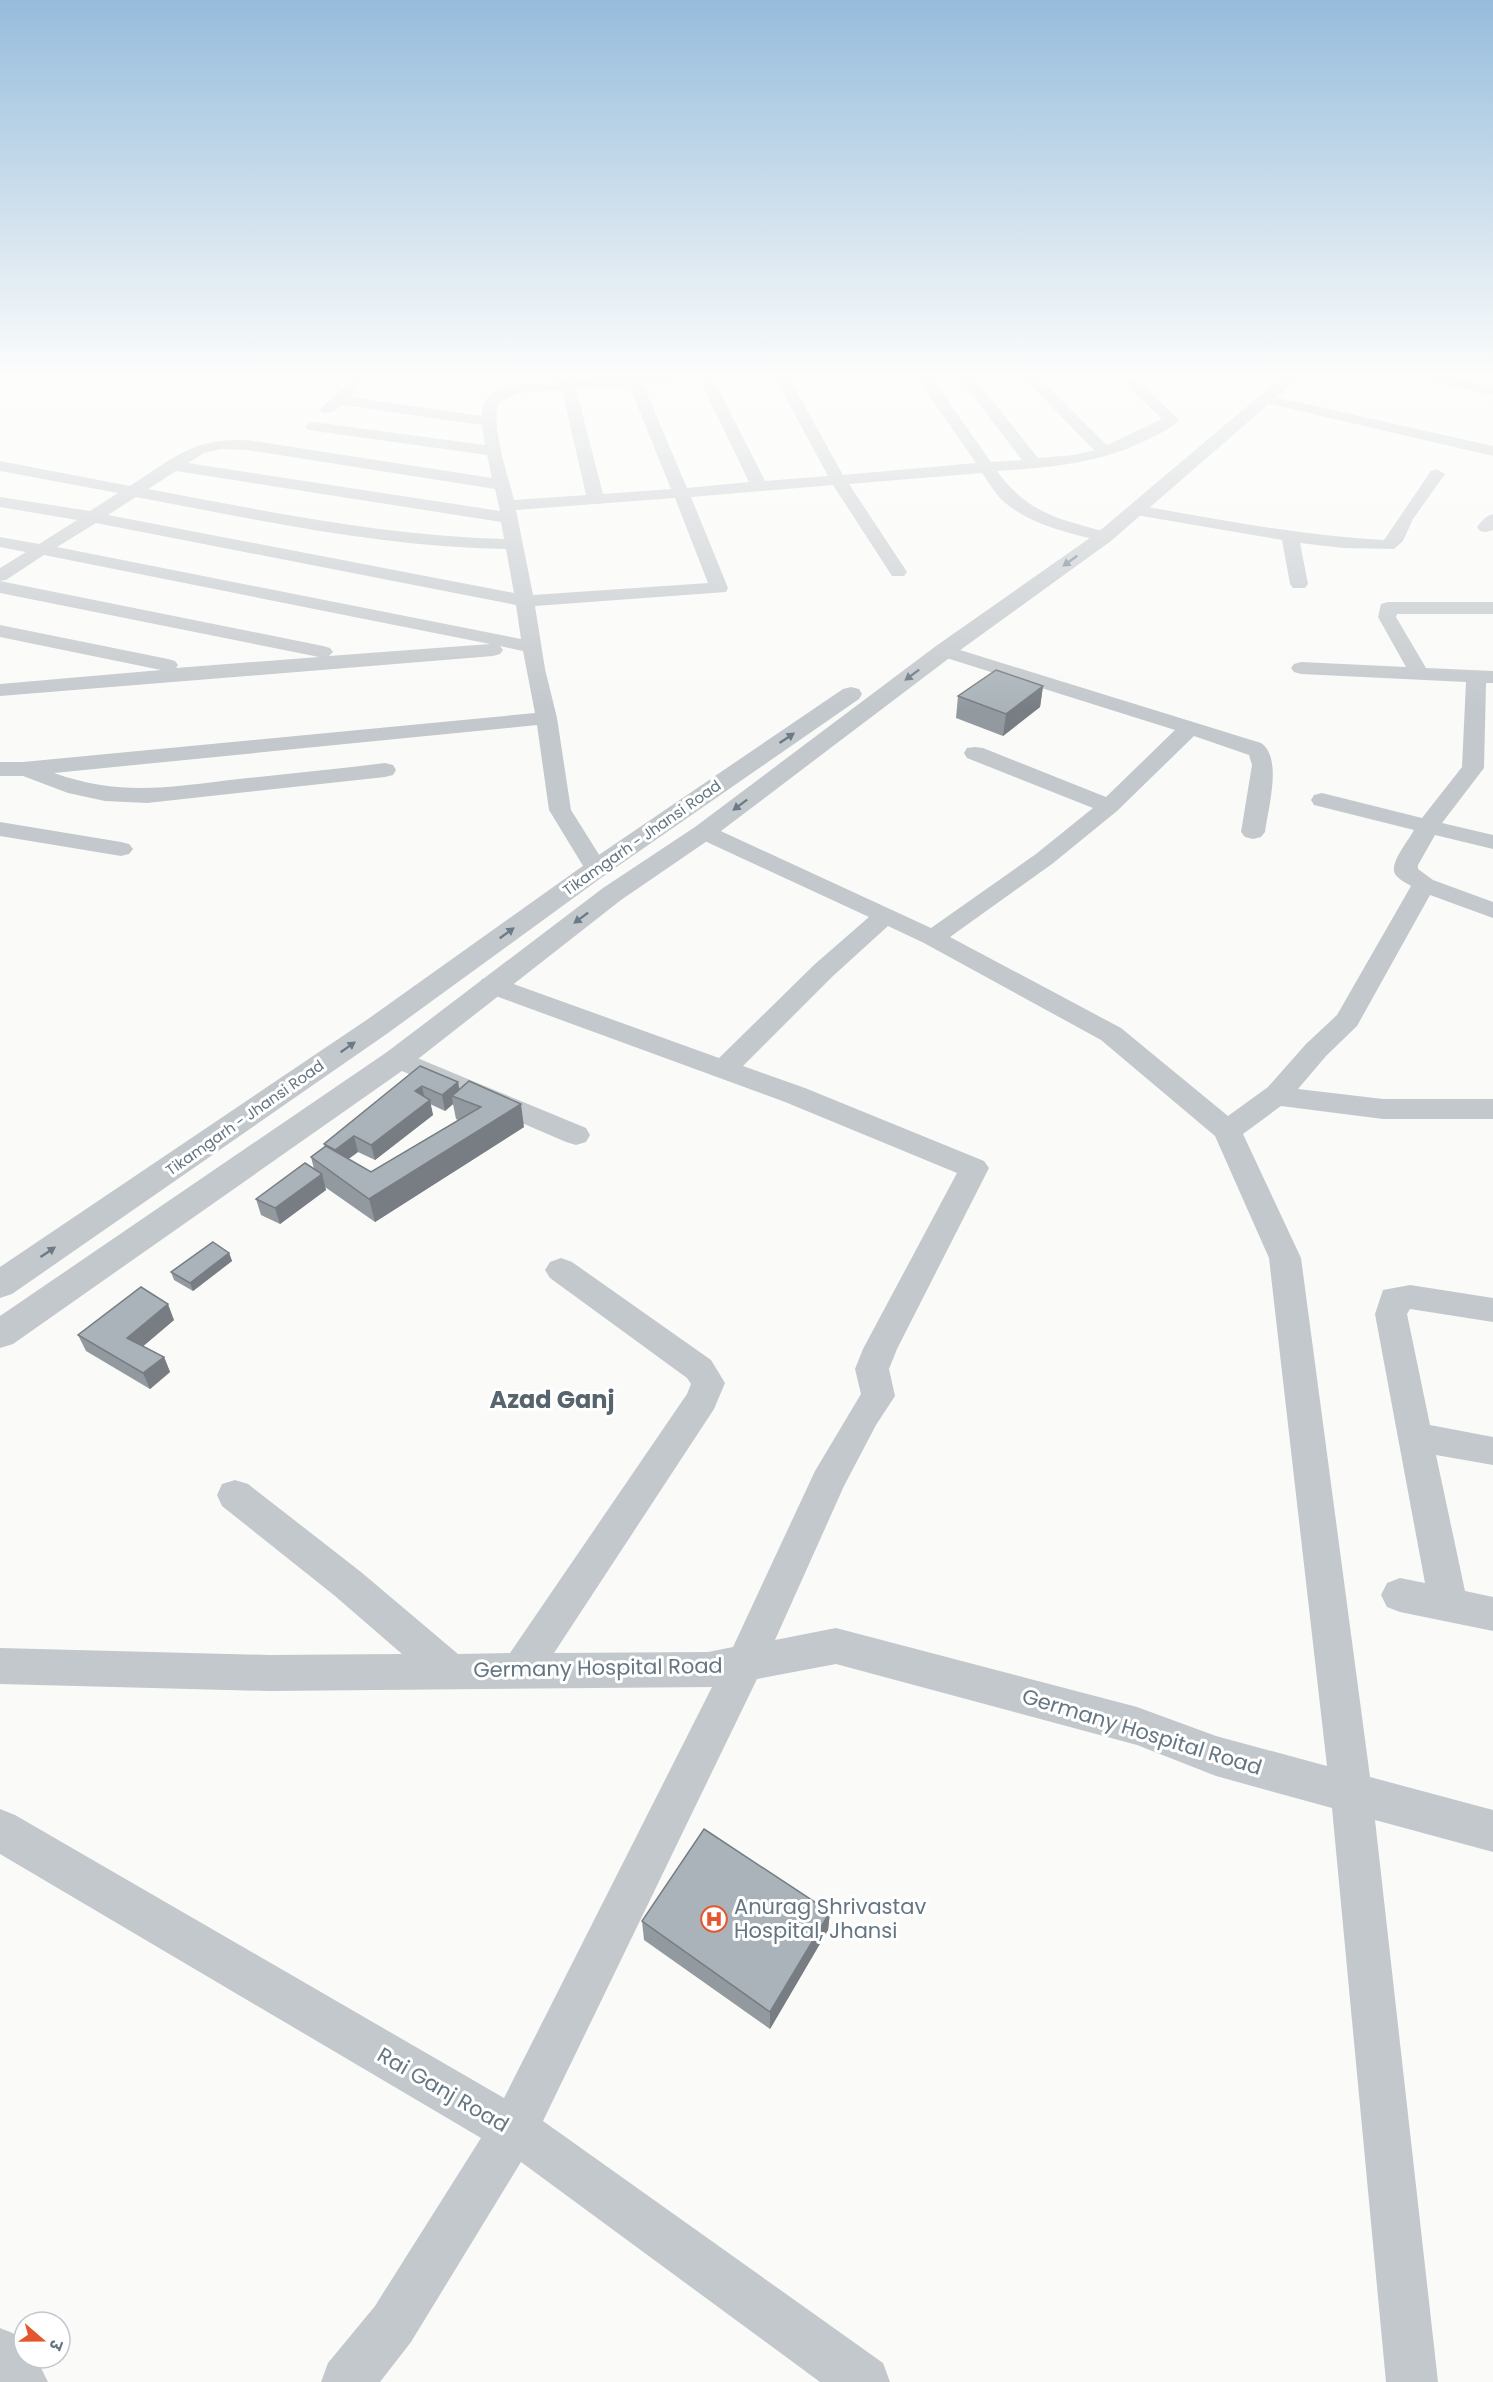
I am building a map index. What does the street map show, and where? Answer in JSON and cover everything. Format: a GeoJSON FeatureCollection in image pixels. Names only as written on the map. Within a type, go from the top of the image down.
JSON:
{"type":"FeatureCollection","features":[{"type":"Feature","properties":{"kind":"street"},"geometry":{"type":"LineString","coordinates":[[114,487],[363,531],[439,541],[514,544]]}},
{"type":"Feature","properties":{"kind":"street"},"geometry":{"type":"LineString","coordinates":[[0,576],[141,487]]}},
{"type":"Feature","properties":{"kind":"street"},"geometry":{"type":"LineString","coordinates":[[328,487],[508,512],[596,500],[758,487]]}},
{"type":"Feature","properties":{"kind":"street"},"geometry":{"type":"LineString","coordinates":[[503,487],[547,718],[561,810],[596,868]]}},
{"type":"Feature","properties":{"kind":"street"},"geometry":{"type":"LineString","coordinates":[[593,487],[596,500]]}},
{"type":"Feature","properties":{"kind":"street"},"geometry":{"type":"LineString","coordinates":[[0,502],[93,517],[525,602],[719,588],[679,487]]}},
{"type":"Feature","properties":{"kind":"street"},"geometry":{"type":"LineString","coordinates":[[843,487],[898,572]]}},
{"type":"Feature","properties":{"kind":"street"},"geometry":{"type":"LineString","coordinates":[[1000,487],[1016,504],[1033,515],[1093,534]]}},
{"type":"Feature","properties":{"kind":"street","name":"Tikamgarh - Jhansi Road"},"geometry":{"type":"LineString","coordinates":[[0,1285],[369,1032],[596,868],[958,620],[1093,534],[1150,487]]}},
{"type":"Feature","properties":{"kind":"street"},"geometry":{"type":"LineString","coordinates":[[0,1334],[398,1059],[491,985],[612,894],[704,832],[944,651],[1093,534],[1136,510],[1161,487]]}},
{"type":"Feature","properties":{"kind":"street"},"geometry":{"type":"LineString","coordinates":[[1136,510],[1290,536],[1343,543],[1392,544],[1405,519],[1428,487]]}},
{"type":"Feature","properties":{"kind":"street"},"geometry":{"type":"LineString","coordinates":[[1290,536],[1299,584]]}},
{"type":"Feature","properties":{"kind":"street"},"geometry":{"type":"LineString","coordinates":[[0,542],[532,647]]}},
{"type":"Feature","properties":{"kind":"street"},"geometry":{"type":"LineString","coordinates":[[0,587],[361,660]]}},
{"type":"Feature","properties":{"kind":"street"},"geometry":{"type":"LineString","coordinates":[[1420,675],[1387,617],[1388,608],[1493,608]]}},
{"type":"Feature","properties":{"kind":"street"},"geometry":{"type":"LineString","coordinates":[[0,631],[201,672]]}},
{"type":"Feature","properties":{"kind":"street"},"geometry":{"type":"LineString","coordinates":[[0,690],[532,647]]}},
{"type":"Feature","properties":{"kind":"street"},"geometry":{"type":"LineString","coordinates":[[944,651],[1259,752],[1263,765],[1253,832]]}},
{"type":"Feature","properties":{"kind":"street"},"geometry":{"type":"LineString","coordinates":[[1301,668],[1484,677],[1473,768],[1428,826],[1406,869],[1409,875],[1429,888]]}},
{"type":"Feature","properties":{"kind":"street"},"geometry":{"type":"LineString","coordinates":[[0,769],[23,769],[547,718]]}},
{"type":"Feature","properties":{"kind":"street"},"geometry":{"type":"LineString","coordinates":[[933,938],[1044,859],[1109,806],[1190,728]]}},
{"type":"Feature","properties":{"kind":"street"},"geometry":{"type":"LineString","coordinates":[[975,753],[1109,806]]}},
{"type":"Feature","properties":{"kind":"street"},"geometry":{"type":"LineString","coordinates":[[23,769],[76,788],[105,794],[147,796],[385,770]]}},
{"type":"Feature","properties":{"kind":"street"},"geometry":{"type":"LineString","coordinates":[[740,770],[769,783]]}},
{"type":"Feature","properties":{"kind":"street"},"geometry":{"type":"LineString","coordinates":[[1322,800],[1493,842]]}},
{"type":"Feature","properties":{"kind":"street"},"geometry":{"type":"LineString","coordinates":[[0,829],[121,849]]}},
{"type":"Feature","properties":{"kind":"street"},"geometry":{"type":"LineString","coordinates":[[704,832],[933,938],[1111,1034],[1227,1131],[1285,1257],[1351,1792],[1412,2382]]}},
{"type":"Feature","properties":{"kind":"street"},"geometry":{"type":"LineString","coordinates":[[1227,1131],[1275,1096],[1316,1050],[1348,1020],[1421,889],[1434,887],[1493,911]]}},
{"type":"Feature","properties":{"kind":"street"},"geometry":{"type":"LineString","coordinates":[[723,1070],[824,970],[885,915]]}},
{"type":"Feature","properties":{"kind":"street"},"geometry":{"type":"LineString","coordinates":[[347,2382],[393,2324],[513,2131],[745,1663],[828,1482],[864,1415],[878,1396],[872,1369],[880,1349],[974,1168],[795,1095],[491,985]]}},
{"type":"Feature","properties":{"kind":"street"},"geometry":{"type":"LineString","coordinates":[[398,1059],[576,1135]]}},
{"type":"Feature","properties":{"kind":"street"},"geometry":{"type":"LineString","coordinates":[[1275,1096],[1383,1109],[1493,1109]]}},
{"type":"Feature","properties":{"kind":"street"},"geometry":{"type":"LineString","coordinates":[[520,1671],[702,1399],[708,1383],[699,1369],[561,1270]]}},
{"type":"Feature","properties":{"kind":"street"},"geometry":{"type":"LineString","coordinates":[[1448,1603],[1391,1314],[1394,1299],[1410,1297],[1493,1310]]}},
{"type":"Feature","properties":{"kind":"street"},"geometry":{"type":"LineString","coordinates":[[1416,1437],[1493,1451]]}},
{"type":"Feature","properties":{"kind":"street"},"geometry":{"type":"LineString","coordinates":[[235,1495],[348,1584],[451,1672]]}},
{"type":"Feature","properties":{"kind":"street"},"geometry":{"type":"LineString","coordinates":[[1400,1595],[1493,1614]]}},
{"type":"Feature","properties":{"kind":"street","name":"Germany Hospital Road"},"geometry":{"type":"LineString","coordinates":[[0,1666],[269,1673],[708,1670],[836,1646],[1137,1726],[1216,1756],[1493,1831]]}},
{"type":"Feature","properties":{"kind":"street","name":"Rai Ganj Road"},"geometry":{"type":"LineString","coordinates":[[0,1830],[535,2143],[864,2382]]}},
{"type":"Feature","properties":{"kind":"street"},"geometry":{"type":"LineString","coordinates":[[0,2354],[22,2382]]}},
{"type":"Feature","properties":{"kind":"building"},"geometry":{"type":"Polygon","coordinates":[[[996,670],[1043,686],[1006,714],[958,696],[996,670]]]}},
{"type":"Feature","properties":{"kind":"building"},"geometry":{"type":"Polygon","coordinates":[[[420,1066],[458,1082],[442,1095],[422,1086],[415,1091],[430,1100],[371,1145],[354,1136],[335,1150],[324,1144],[420,1066]]]}},
{"type":"Feature","properties":{"kind":"building"},"geometry":{"type":"Polygon","coordinates":[[[469,1081],[521,1104],[369,1199],[311,1157],[326,1146],[371,1172],[481,1107],[452,1096],[469,1081]]]}},
{"type":"Feature","properties":{"kind":"building"},"geometry":{"type":"Polygon","coordinates":[[[305,1163],[322,1174],[275,1208],[256,1199],[305,1163]]]}},
{"type":"Feature","properties":{"kind":"building"},"geometry":{"type":"Polygon","coordinates":[[[213,1242],[229,1253],[190,1283],[171,1272],[213,1242]]]}},
{"type":"Feature","properties":{"kind":"building"},"geometry":{"type":"Polygon","coordinates":[[[141,1287],[168,1304],[127,1338],[164,1357],[143,1373],[78,1335],[141,1287]]]}},
{"type":"Feature","properties":{"kind":"building"},"geometry":{"type":"Polygon","coordinates":[[[704,1829],[830,1912],[770,2012],[642,1921],[704,1829]]]}},
{"type":"Feature","properties":{"kind":"place","name":"Anurag Shrivastav Hospital, Jhansi"},"geometry":{"type":"Point","coordinates":[714,1919]}},
{"type":"Feature","properties":{"kind":"district","name":"Azad Ganj"},"geometry":{"type":"Point","coordinates":[552,1400]}}]}
